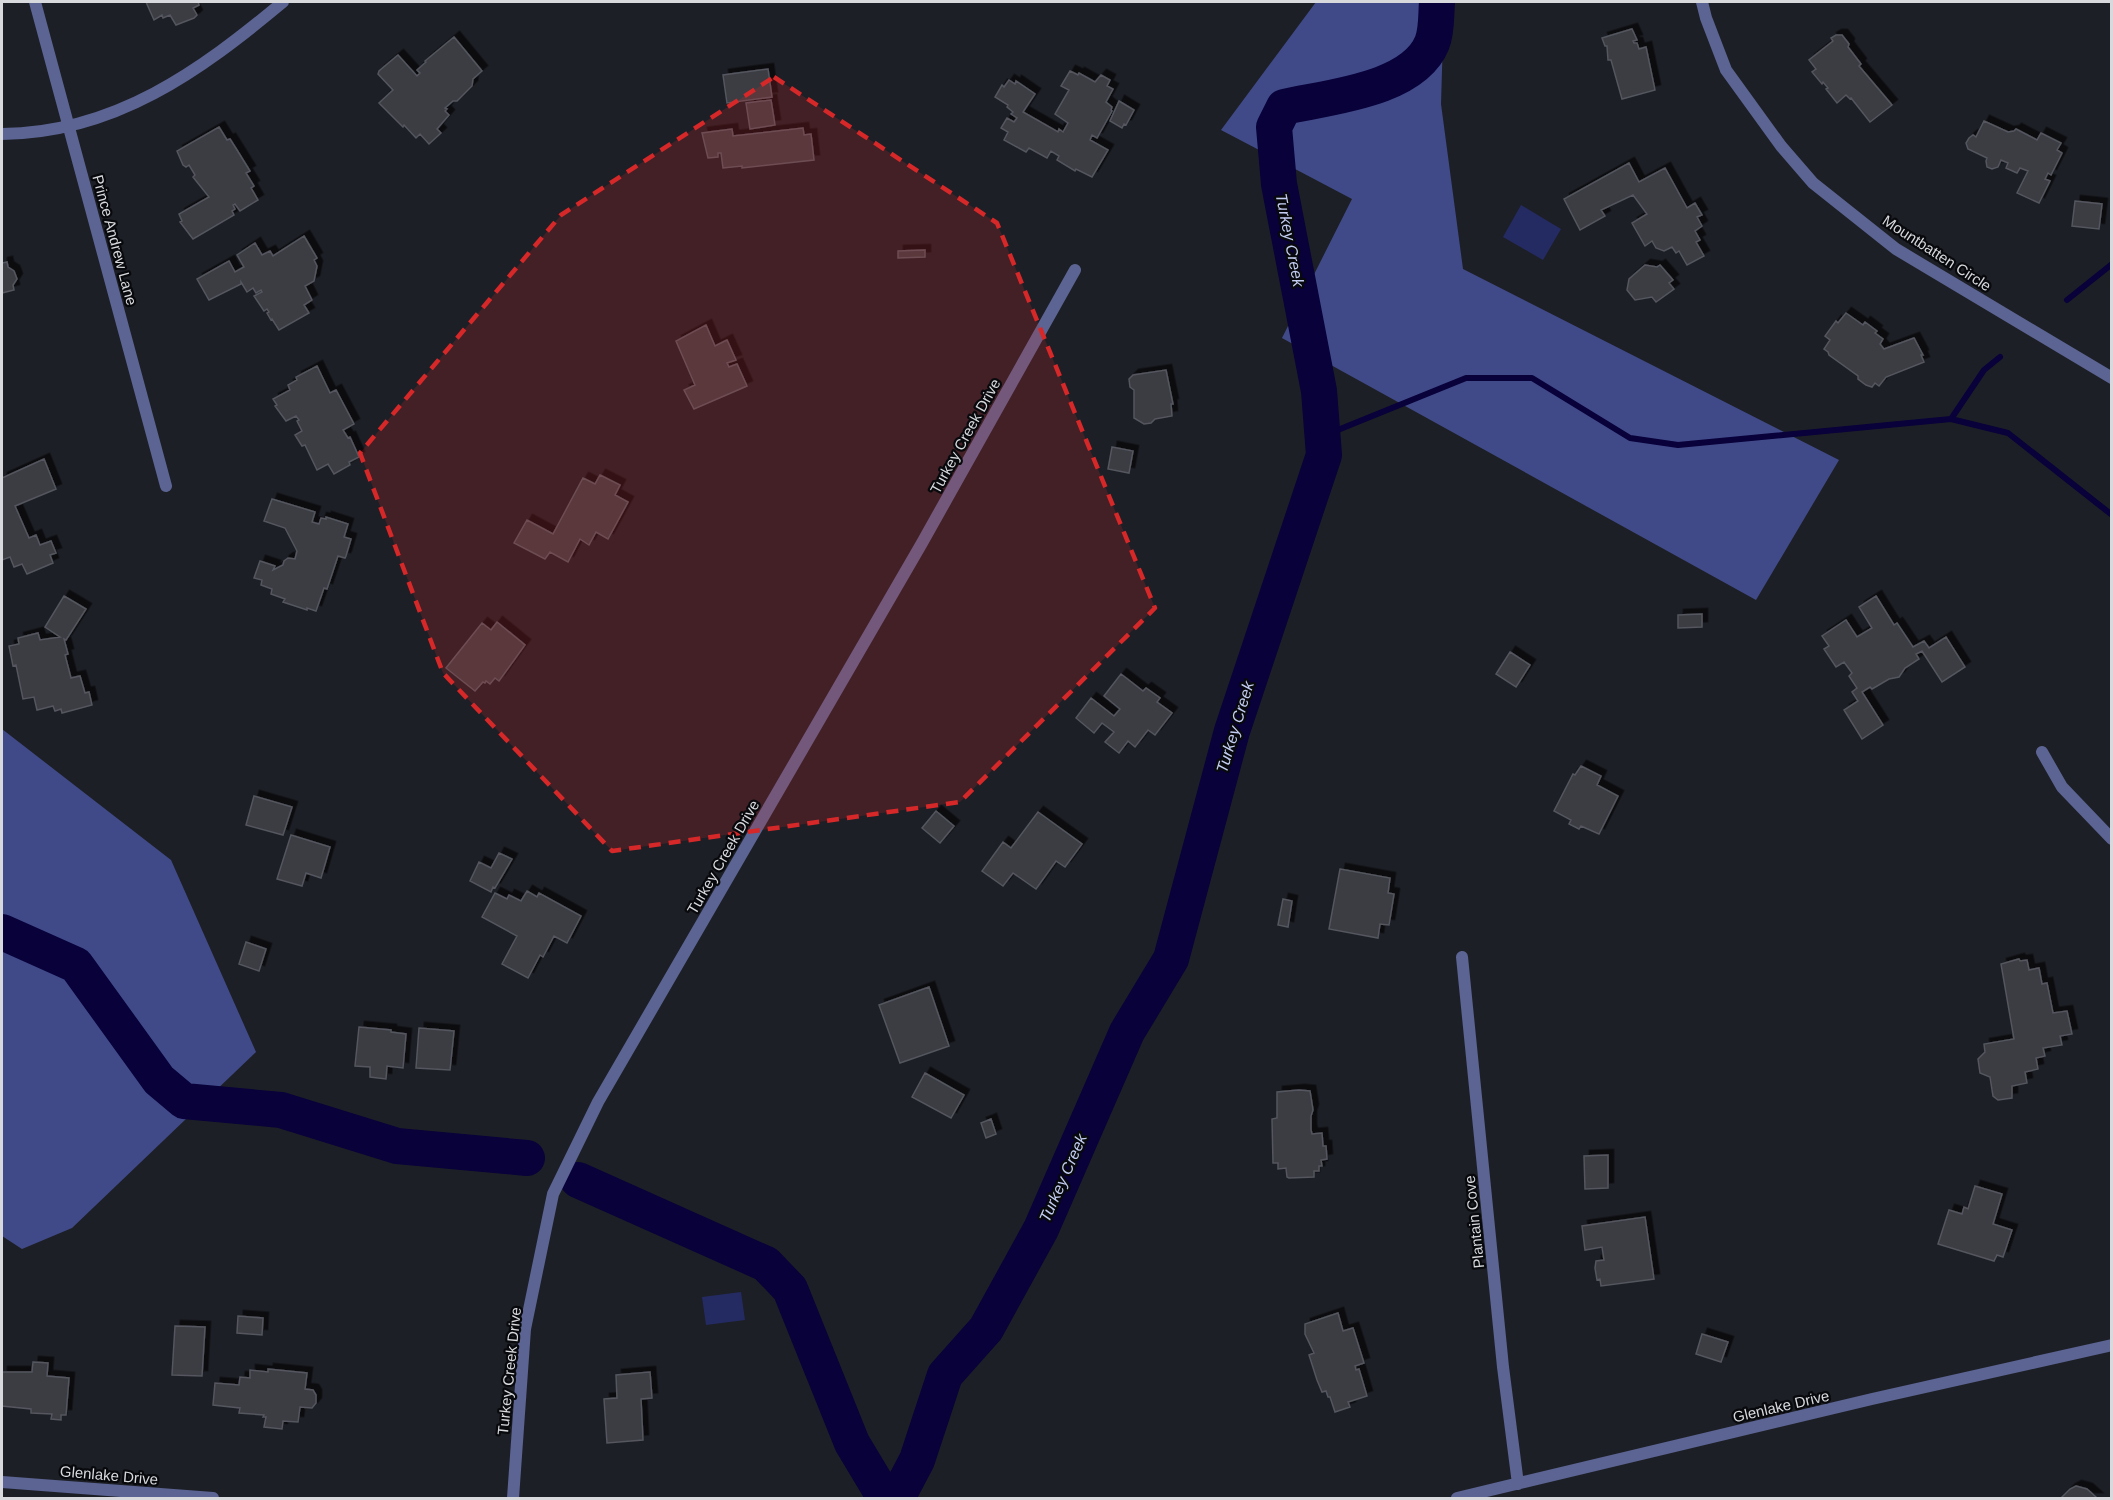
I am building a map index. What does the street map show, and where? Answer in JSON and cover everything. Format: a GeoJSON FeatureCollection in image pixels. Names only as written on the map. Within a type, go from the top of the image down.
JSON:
{"type":"FeatureCollection","features":[{"type":"Feature","properties":{"kind":"street","name":"Prince Andrew Lane"},"geometry":{"type":"LineString","coordinates":[[35,2],[166,486]]}},
{"type":"Feature","properties":{"kind":"street"},"geometry":{"type":"LineString","coordinates":[[2,134],[69,127],[118,110],[166,88],[208,62],[283,2]]}},
{"type":"Feature","properties":{"kind":"street","name":"Mountbatten Circle"},"geometry":{"type":"LineString","coordinates":[[1702,2],[1726,70],[1781,146],[1813,183],[1896,249],[2112,378]]}},
{"type":"Feature","properties":{"kind":"street","name":"Turkey Creek Drive"},"geometry":{"type":"LineString","coordinates":[[513,1498],[525,1329],[553,1194],[598,1102],[916,552],[1075,270]]}},
{"type":"Feature","properties":{"kind":"street"},"geometry":{"type":"LineString","coordinates":[[2042,752],[2062,787],[2111,836]]}},
{"type":"Feature","properties":{"kind":"street","name":"Plantain Cove"},"geometry":{"type":"LineString","coordinates":[[1462,957],[1503,1367],[1518,1484]]}},
{"type":"Feature","properties":{"kind":"street","name":"Glenlake Drive"},"geometry":{"type":"LineString","coordinates":[[1457,1498],[2112,1345]]}},
{"type":"Feature","properties":{"kind":"street","name":"Glenlake Drive"},"geometry":{"type":"LineString","coordinates":[[2,1482],[213,1498]]}},
{"type":"Feature","properties":{"kind":"highlighted area"},"geometry":{"type":"Polygon","coordinates":[[[774,77],[997,223],[1155,608],[960,802],[612,851],[443,673],[360,453],[561,215],[774,77]]]}},
{"type":"Feature","properties":{"kind":"shaded area"},"geometry":{"type":"Polygon","coordinates":[[[1316,2],[1444,2],[1441,104],[1463,269],[1839,460],[1756,600],[1282,338],[1352,199],[1221,130],[1316,2]]]}},
{"type":"Feature","properties":{"kind":"shaded area"},"geometry":{"type":"Polygon","coordinates":[[[1521,205],[1561,229],[1543,260],[1503,237],[1521,205]]]}},
{"type":"Feature","properties":{"kind":"shaded area"},"geometry":{"type":"Polygon","coordinates":[[[2,729],[171,860],[256,1052],[72,1228],[22,1249],[2,1236],[2,729]]]}},
{"type":"Feature","properties":{"kind":"shaded area"},"geometry":{"type":"Polygon","coordinates":[[[741,1292],[745,1320],[706,1325],[702,1297],[741,1292]]]}},
{"type":"Feature","properties":{"kind":"building"},"geometry":{"type":"Polygon","coordinates":[[[146,2],[198,2],[199,5],[193,8],[197,15],[194,18],[176,25],[170,15],[163,18],[162,15],[154,20],[146,2]]]}},
{"type":"Feature","properties":{"kind":"building"},"geometry":{"type":"Polygon","coordinates":[[[1632,29],[1637,40],[1633,41],[1634,43],[1637,43],[1639,49],[1646,47],[1655,90],[1622,99],[1611,60],[1608,60],[1607,46],[1602,38],[1632,29]]]}},
{"type":"Feature","properties":{"kind":"building"},"geometry":{"type":"Polygon","coordinates":[[[1842,35],[1861,64],[1859,66],[1892,105],[1870,122],[1846,95],[1837,103],[1826,89],[1828,88],[1812,72],[1816,69],[1809,60],[1833,41],[1831,38],[1842,35]]]}},
{"type":"Feature","properties":{"kind":"building"},"geometry":{"type":"Polygon","coordinates":[[[454,37],[482,71],[473,79],[472,86],[457,101],[453,101],[445,108],[449,115],[437,129],[441,133],[429,144],[420,134],[416,138],[379,103],[393,90],[378,74],[398,55],[417,76],[420,73],[417,70],[425,61],[454,37]]]}},
{"type":"Feature","properties":{"kind":"building"},"geometry":{"type":"Polygon","coordinates":[[[768,69],[772,97],[727,103],[723,75],[768,69]]]}},
{"type":"Feature","properties":{"kind":"building"},"geometry":{"type":"Polygon","coordinates":[[[1070,71],[1095,82],[1101,75],[1110,80],[1107,86],[1113,89],[1106,102],[1112,107],[1112,111],[1097,138],[1092,135],[1090,140],[1108,150],[1092,177],[1076,169],[1075,171],[1057,160],[1059,156],[1051,151],[1047,158],[1029,148],[1026,152],[1004,140],[1008,132],[1001,128],[1007,118],[1014,122],[1017,118],[1011,114],[1013,112],[1007,107],[1008,105],[995,97],[1002,85],[1004,87],[1009,80],[1015,84],[1016,81],[1035,94],[1023,112],[1058,132],[1059,129],[1063,132],[1068,123],[1055,114],[1069,90],[1061,86],[1070,71]]]}},
{"type":"Feature","properties":{"kind":"building"},"geometry":{"type":"Polygon","coordinates":[[[771,100],[775,125],[750,129],[746,103],[771,100]]]}},
{"type":"Feature","properties":{"kind":"building"},"geometry":{"type":"Polygon","coordinates":[[[1119,101],[1134,110],[1122,128],[1110,121],[1119,101]]]}},
{"type":"Feature","properties":{"kind":"building"},"geometry":{"type":"Polygon","coordinates":[[[1984,121],[2008,132],[2016,129],[2037,140],[2041,133],[2061,143],[2057,150],[2062,153],[2051,175],[2048,173],[2045,179],[2050,181],[2039,203],[2017,193],[2028,171],[2020,168],[2017,173],[2006,168],[2008,163],[2001,160],[1998,167],[1992,169],[1987,167],[1987,158],[1968,149],[1966,143],[1973,135],[1976,137],[1984,121]]]}},
{"type":"Feature","properties":{"kind":"building"},"geometry":{"type":"Polygon","coordinates":[[[219,127],[227,140],[230,139],[250,171],[246,173],[254,186],[251,188],[258,200],[240,211],[235,204],[233,205],[234,215],[193,239],[180,222],[182,221],[179,214],[209,197],[193,177],[195,175],[189,165],[186,167],[183,165],[177,151],[219,127]]]}},
{"type":"Feature","properties":{"kind":"building"},"geometry":{"type":"Polygon","coordinates":[[[803,128],[804,135],[811,134],[814,160],[742,168],[742,166],[723,168],[721,153],[718,153],[718,157],[708,158],[702,133],[732,129],[733,136],[803,128]]]}},
{"type":"Feature","properties":{"kind":"building"},"geometry":{"type":"Polygon","coordinates":[[[1629,163],[1639,182],[1665,168],[1687,208],[1695,203],[1702,215],[1697,217],[1702,226],[1695,231],[1700,240],[1696,242],[1704,256],[1687,265],[1679,251],[1676,253],[1672,247],[1664,251],[1656,248],[1652,241],[1645,246],[1632,223],[1647,214],[1633,195],[1601,210],[1605,216],[1580,230],[1564,199],[1629,163]]]}},
{"type":"Feature","properties":{"kind":"building"},"geometry":{"type":"Polygon","coordinates":[[[2075,201],[2102,204],[2099,229],[2072,226],[2075,201]]]}},
{"type":"Feature","properties":{"kind":"building"},"geometry":{"type":"Polygon","coordinates":[[[304,236],[317,258],[314,260],[317,266],[314,281],[305,286],[312,300],[304,305],[309,313],[279,330],[267,313],[269,312],[267,309],[264,311],[254,296],[262,292],[261,290],[256,293],[253,288],[247,292],[241,282],[209,300],[197,279],[229,261],[235,272],[244,267],[237,255],[255,243],[262,255],[270,251],[273,256],[304,236]]]}},
{"type":"Feature","properties":{"kind":"building"},"geometry":{"type":"Polygon","coordinates":[[[925,250],[925,257],[898,258],[898,251],[925,250]]]}},
{"type":"Feature","properties":{"kind":"building"},"geometry":{"type":"Polygon","coordinates":[[[7,262],[17,279],[13,285],[14,290],[2,293],[2,263],[7,262]]]}},
{"type":"Feature","properties":{"kind":"building"},"geometry":{"type":"Polygon","coordinates":[[[1645,265],[1657,267],[1660,265],[1673,280],[1669,283],[1674,289],[1656,302],[1652,297],[1635,300],[1627,290],[1629,279],[1645,265]]]}},
{"type":"Feature","properties":{"kind":"building"},"geometry":{"type":"Polygon","coordinates":[[[1846,313],[1863,325],[1865,322],[1877,331],[1875,333],[1883,339],[1880,344],[1884,349],[1914,338],[1924,362],[1886,377],[1879,386],[1875,383],[1872,387],[1866,385],[1824,349],[1830,340],[1825,336],[1836,321],[1838,323],[1846,313]]]}},
{"type":"Feature","properties":{"kind":"building"},"geometry":{"type":"Polygon","coordinates":[[[706,325],[715,346],[727,340],[736,360],[727,363],[729,367],[737,364],[747,386],[694,409],[684,390],[695,385],[676,341],[706,325]]]}},
{"type":"Feature","properties":{"kind":"building"},"geometry":{"type":"Polygon","coordinates":[[[317,366],[330,393],[336,390],[354,424],[343,430],[348,438],[350,437],[359,457],[334,474],[328,464],[317,470],[305,445],[302,446],[295,435],[302,431],[297,421],[299,420],[296,416],[286,421],[275,406],[277,405],[273,399],[290,390],[288,385],[297,380],[296,377],[317,366]]]}},
{"type":"Feature","properties":{"kind":"building"},"geometry":{"type":"Polygon","coordinates":[[[1166,370],[1173,404],[1171,404],[1172,416],[1144,424],[1134,418],[1134,390],[1130,387],[1129,379],[1133,375],[1166,370]]]}},
{"type":"Feature","properties":{"kind":"building"},"geometry":{"type":"Polygon","coordinates":[[[1112,447],[1133,451],[1129,473],[1108,469],[1112,447]]]}},
{"type":"Feature","properties":{"kind":"building"},"geometry":{"type":"Polygon","coordinates":[[[44,459],[56,489],[15,506],[29,538],[36,535],[40,545],[51,541],[56,553],[50,555],[53,563],[27,574],[22,564],[14,567],[10,557],[2,560],[2,478],[44,459]]]}},
{"type":"Feature","properties":{"kind":"building"},"geometry":{"type":"Polygon","coordinates":[[[600,475],[620,485],[615,495],[628,502],[608,539],[596,532],[589,545],[580,539],[568,562],[550,552],[545,559],[514,543],[527,520],[553,534],[583,478],[595,484],[600,475]]]}},
{"type":"Feature","properties":{"kind":"building"},"geometry":{"type":"Polygon","coordinates":[[[272,499],[315,512],[312,522],[319,524],[321,518],[326,519],[326,517],[348,524],[344,537],[351,539],[346,556],[345,558],[338,556],[327,589],[324,588],[316,611],[283,602],[285,599],[271,594],[272,589],[261,585],[262,580],[254,578],[260,561],[275,566],[273,570],[283,565],[288,558],[295,559],[297,551],[285,528],[264,521],[272,499]]]}},
{"type":"Feature","properties":{"kind":"building"},"geometry":{"type":"Polygon","coordinates":[[[64,596],[86,609],[66,640],[64,639],[68,654],[65,655],[71,678],[80,676],[85,693],[89,692],[92,705],[62,713],[61,709],[55,711],[53,706],[37,710],[34,697],[23,699],[16,665],[13,666],[9,646],[19,644],[18,638],[38,633],[40,640],[60,637],[45,627],[64,596]]]}},
{"type":"Feature","properties":{"kind":"building"},"geometry":{"type":"Polygon","coordinates":[[[1876,596],[1894,625],[1897,623],[1913,647],[1924,641],[1929,648],[1946,637],[1965,667],[1942,682],[1922,651],[1916,654],[1919,659],[1905,668],[1899,677],[1889,679],[1862,692],[1883,725],[1862,739],[1844,710],[1858,701],[1852,692],[1857,688],[1849,676],[1852,673],[1844,662],[1836,667],[1824,649],[1829,646],[1822,636],[1846,620],[1857,637],[1872,628],[1859,607],[1876,596]]]}},
{"type":"Feature","properties":{"kind":"building"},"geometry":{"type":"Polygon","coordinates":[[[1702,614],[1702,627],[1678,628],[1678,615],[1702,614]]]}},
{"type":"Feature","properties":{"kind":"building"},"geometry":{"type":"Polygon","coordinates":[[[497,622],[525,645],[499,681],[495,678],[490,684],[483,682],[475,691],[446,668],[482,623],[491,630],[497,622]]]}},
{"type":"Feature","properties":{"kind":"building"},"geometry":{"type":"Polygon","coordinates":[[[1510,652],[1530,665],[1516,687],[1496,674],[1510,652]]]}},
{"type":"Feature","properties":{"kind":"building"},"geometry":{"type":"Polygon","coordinates":[[[1121,674],[1143,691],[1146,688],[1160,698],[1157,702],[1172,713],[1155,735],[1148,730],[1135,747],[1128,741],[1119,753],[1105,742],[1114,732],[1102,723],[1094,733],[1076,718],[1091,698],[1114,716],[1120,709],[1104,696],[1121,674]]]}},
{"type":"Feature","properties":{"kind":"building"},"geometry":{"type":"Polygon","coordinates":[[[1581,766],[1601,776],[1597,785],[1618,796],[1599,834],[1581,826],[1579,829],[1569,824],[1571,820],[1554,811],[1573,774],[1575,775],[1581,766]]]}},
{"type":"Feature","properties":{"kind":"building"},"geometry":{"type":"Polygon","coordinates":[[[254,796],[292,807],[283,835],[246,825],[254,796]]]}},
{"type":"Feature","properties":{"kind":"building"},"geometry":{"type":"Polygon","coordinates":[[[936,811],[954,826],[940,843],[922,828],[936,811]]]}},
{"type":"Feature","properties":{"kind":"building"},"geometry":{"type":"Polygon","coordinates":[[[1038,812],[1082,844],[1065,867],[1056,861],[1036,889],[1013,873],[1003,886],[982,871],[1003,842],[1011,848],[1038,812]]]}},
{"type":"Feature","properties":{"kind":"building"},"geometry":{"type":"Polygon","coordinates":[[[291,835],[330,847],[321,878],[306,873],[302,886],[277,879],[291,835]]]}},
{"type":"Feature","properties":{"kind":"building"},"geometry":{"type":"Polygon","coordinates":[[[499,853],[512,859],[491,892],[470,881],[479,862],[491,868],[499,853]]]}},
{"type":"Feature","properties":{"kind":"building"},"geometry":{"type":"Polygon","coordinates":[[[1340,869],[1390,878],[1388,893],[1394,894],[1389,925],[1380,924],[1378,938],[1329,929],[1340,869]]]}},
{"type":"Feature","properties":{"kind":"building"},"geometry":{"type":"Polygon","coordinates":[[[527,891],[537,897],[539,893],[581,916],[567,943],[554,936],[543,957],[540,955],[528,978],[502,964],[517,936],[482,917],[495,893],[507,899],[509,895],[521,901],[527,891]]]}},
{"type":"Feature","properties":{"kind":"building"},"geometry":{"type":"Polygon","coordinates":[[[1283,899],[1292,901],[1288,927],[1278,925],[1283,899]]]}},
{"type":"Feature","properties":{"kind":"building"},"geometry":{"type":"Polygon","coordinates":[[[246,942],[266,949],[259,971],[239,964],[246,942]]]}},
{"type":"Feature","properties":{"kind":"building"},"geometry":{"type":"Polygon","coordinates":[[[2019,959],[2020,961],[2027,960],[2029,970],[2039,968],[2042,984],[2047,983],[2053,1013],[2067,1011],[2072,1034],[2060,1036],[2062,1045],[2043,1048],[2045,1056],[2036,1058],[2038,1069],[2025,1072],[2027,1083],[2012,1086],[2012,1098],[1998,1100],[1993,1096],[1990,1077],[1980,1073],[1978,1059],[1985,1052],[1984,1044],[2014,1039],[2001,964],[2019,959]]]}},
{"type":"Feature","properties":{"kind":"building"},"geometry":{"type":"Polygon","coordinates":[[[929,987],[949,1046],[900,1063],[879,1005],[929,987]]]}},
{"type":"Feature","properties":{"kind":"building"},"geometry":{"type":"Polygon","coordinates":[[[359,1027],[406,1034],[403,1068],[387,1066],[386,1079],[370,1077],[370,1067],[355,1066],[359,1027]]]}},
{"type":"Feature","properties":{"kind":"building"},"geometry":{"type":"Polygon","coordinates":[[[419,1028],[454,1031],[450,1070],[416,1068],[419,1028]]]}},
{"type":"Feature","properties":{"kind":"building"},"geometry":{"type":"Polygon","coordinates":[[[925,1073],[964,1095],[951,1118],[912,1097],[925,1073]]]}},
{"type":"Feature","properties":{"kind":"building"},"geometry":{"type":"Polygon","coordinates":[[[1310,1091],[1313,1110],[1312,1134],[1322,1133],[1327,1159],[1321,1160],[1322,1166],[1319,1166],[1319,1171],[1314,1171],[1314,1177],[1289,1178],[1286,1168],[1278,1169],[1278,1163],[1273,1163],[1272,1119],[1277,1118],[1277,1092],[1310,1091]]]}},
{"type":"Feature","properties":{"kind":"building"},"geometry":{"type":"Polygon","coordinates":[[[991,1119],[996,1134],[986,1138],[981,1123],[991,1119]]]}},
{"type":"Feature","properties":{"kind":"building"},"geometry":{"type":"Polygon","coordinates":[[[1608,1155],[1608,1188],[1585,1189],[1584,1156],[1608,1155]]]}},
{"type":"Feature","properties":{"kind":"building"},"geometry":{"type":"Polygon","coordinates":[[[1975,1186],[2002,1194],[1993,1224],[2012,1230],[2003,1257],[1997,1255],[1994,1261],[1938,1244],[1949,1210],[1962,1214],[1964,1207],[1968,1209],[1975,1186]]]}},
{"type":"Feature","properties":{"kind":"building"},"geometry":{"type":"Polygon","coordinates":[[[1645,1217],[1654,1279],[1601,1286],[1600,1279],[1597,1280],[1595,1268],[1596,1261],[1604,1260],[1602,1247],[1585,1250],[1582,1226],[1645,1217]]]}},
{"type":"Feature","properties":{"kind":"building"},"geometry":{"type":"Polygon","coordinates":[[[1338,1313],[1343,1331],[1353,1328],[1364,1363],[1355,1366],[1356,1370],[1359,1369],[1367,1396],[1348,1402],[1350,1407],[1335,1412],[1330,1397],[1326,1391],[1322,1392],[1317,1380],[1309,1355],[1314,1353],[1305,1334],[1305,1324],[1338,1313]]]}},
{"type":"Feature","properties":{"kind":"building"},"geometry":{"type":"Polygon","coordinates":[[[238,1316],[263,1318],[262,1335],[237,1333],[238,1316]]]}},
{"type":"Feature","properties":{"kind":"building"},"geometry":{"type":"Polygon","coordinates":[[[175,1326],[205,1327],[202,1376],[172,1375],[175,1326]]]}},
{"type":"Feature","properties":{"kind":"building"},"geometry":{"type":"Polygon","coordinates":[[[1702,1334],[1728,1342],[1721,1362],[1696,1354],[1702,1334]]]}},
{"type":"Feature","properties":{"kind":"building"},"geometry":{"type":"Polygon","coordinates":[[[33,1362],[48,1363],[47,1376],[69,1378],[66,1415],[61,1415],[61,1420],[51,1419],[52,1414],[31,1413],[31,1409],[2,1406],[2,1372],[32,1372],[33,1362]]]}},
{"type":"Feature","properties":{"kind":"building"},"geometry":{"type":"Polygon","coordinates":[[[268,1369],[307,1373],[305,1389],[313,1390],[316,1403],[312,1408],[300,1407],[298,1422],[283,1421],[282,1429],[264,1427],[266,1417],[263,1417],[264,1415],[239,1413],[240,1408],[213,1405],[215,1383],[239,1385],[240,1377],[250,1378],[250,1370],[268,1372],[268,1369]]]}},
{"type":"Feature","properties":{"kind":"building"},"geometry":{"type":"Polygon","coordinates":[[[650,1372],[652,1398],[641,1399],[643,1440],[607,1443],[604,1399],[617,1398],[616,1375],[650,1372]]]}},
{"type":"Feature","properties":{"kind":"building"},"geometry":{"type":"Polygon","coordinates":[[[2076,1486],[2087,1489],[2097,1498],[2061,1498],[2076,1486]]]}},
{"type":"Feature","properties":{"kind":"waterway","name":"Turkey Creek"},"geometry":{"type":"LineString","coordinates":[[897,1498],[917,1460],[945,1375],[986,1329],[1041,1229],[1127,1032],[1171,959],[1232,731],[1324,455],[1319,391],[1279,184],[1274,127],[1284,107],[1367,89],[1407,71],[1422,59],[1432,43],[1436,28],[1437,2]]}},
{"type":"Feature","properties":{"kind":"waterway"},"geometry":{"type":"LineString","coordinates":[[2067,300],[2112,264]]}},
{"type":"Feature","properties":{"kind":"waterway"},"geometry":{"type":"LineString","coordinates":[[1951,419],[1984,370],[2000,357]]}},
{"type":"Feature","properties":{"kind":"waterway"},"geometry":{"type":"LineString","coordinates":[[1323,436],[1466,378],[1532,378],[1630,438],[1678,445],[1951,419],[2008,433],[2112,515]]}},
{"type":"Feature","properties":{"kind":"waterway"},"geometry":{"type":"LineString","coordinates":[[2,932],[76,965],[159,1080],[184,1101],[281,1110],[397,1146],[527,1158]]}},
{"type":"Feature","properties":{"kind":"waterway"},"geometry":{"type":"LineString","coordinates":[[578,1180],[766,1264],[790,1289],[852,1443],[885,1498]]}}]}
